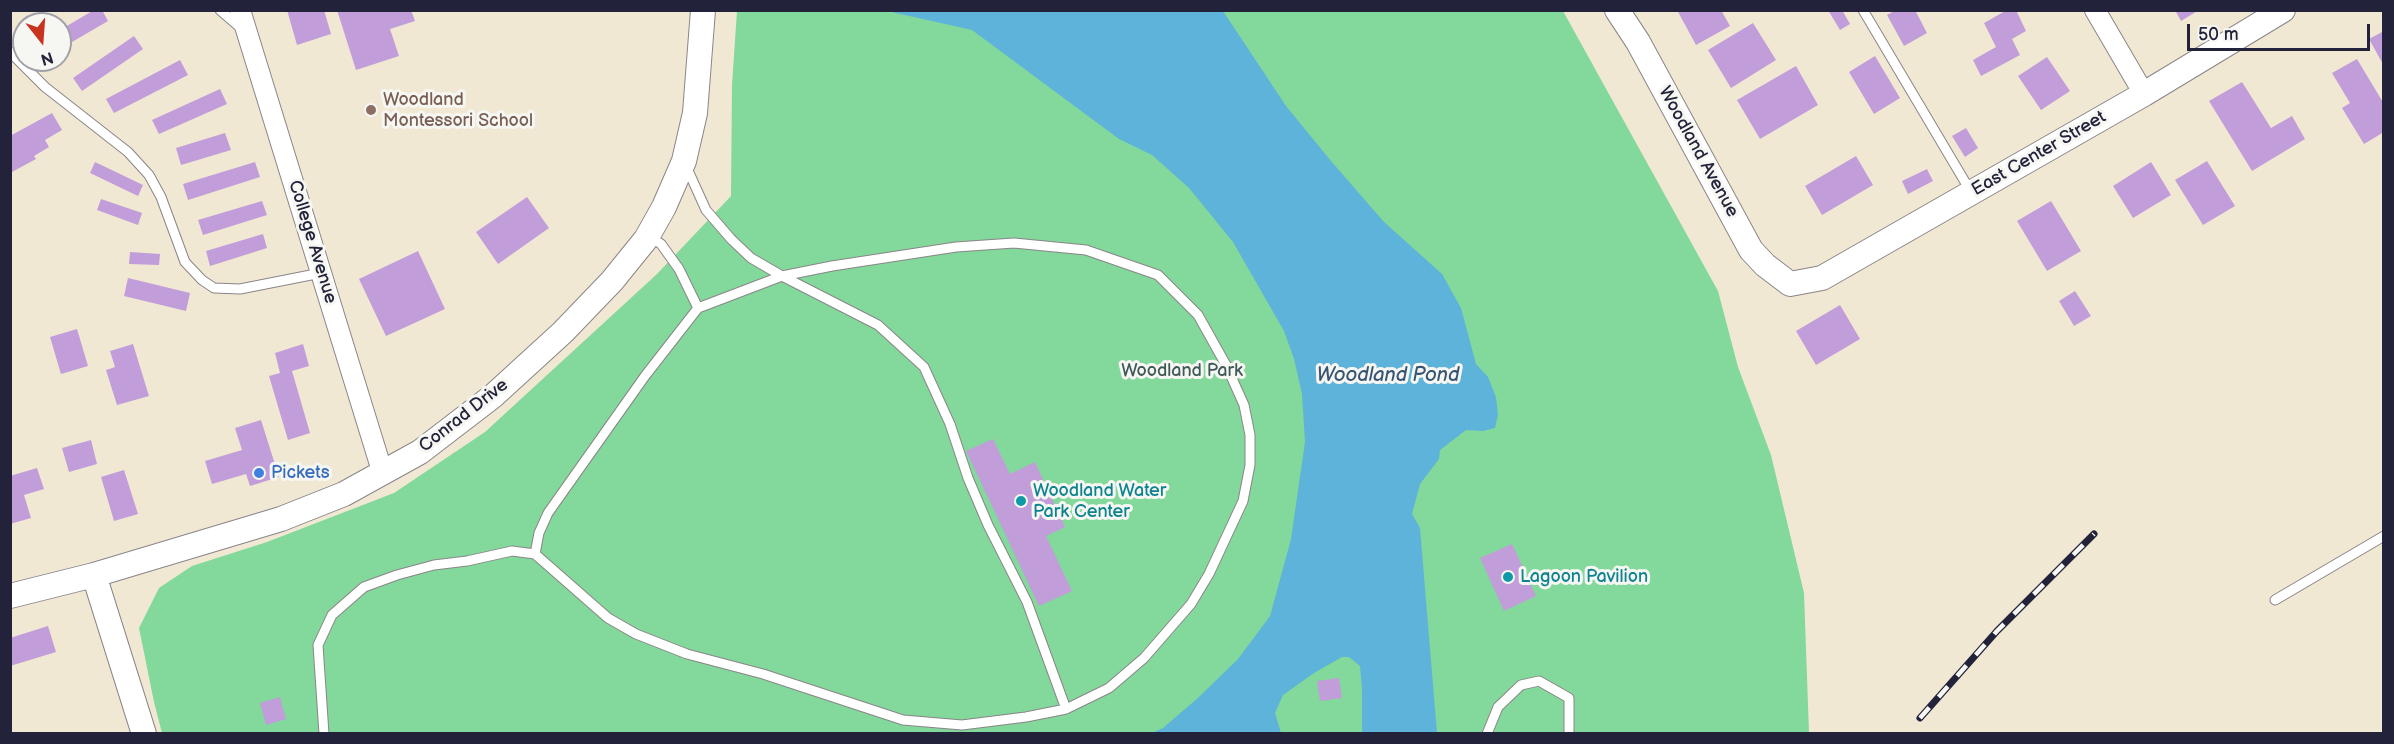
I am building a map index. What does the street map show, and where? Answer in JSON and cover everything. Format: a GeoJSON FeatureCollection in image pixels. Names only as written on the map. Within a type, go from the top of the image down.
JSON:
{"type":"FeatureCollection","features":[{"type":"Feature","properties":{"kind":"street","name":"College Avenue"},"geometry":{"type":"LineString","coordinates":[[240,10],[383,474]]}},
{"type":"Feature","properties":{"kind":"street","name":"Conrad Drive"},"geometry":{"type":"LineString","coordinates":[[10,596],[94,575],[280,519],[344,494],[383,474],[442,437],[493,396],[563,332],[612,281],[648,236],[664,207],[684,161],[695,113],[703,10]]}},
{"type":"Feature","properties":{"kind":"street","name":"Woodland Avenue"},"geometry":{"type":"LineString","coordinates":[[1617,10],[1638,42],[1751,250],[1765,265],[1790,284]]}},
{"type":"Feature","properties":{"kind":"street"},"geometry":{"type":"LineString","coordinates":[[2095,10],[2144,94]]}},
{"type":"Feature","properties":{"kind":"street","name":"East Center Street"},"geometry":{"type":"LineString","coordinates":[[1790,284],[1822,278],[2144,94],[2283,10]]}},
{"type":"Feature","properties":{"kind":"street"},"geometry":{"type":"LineString","coordinates":[[94,575],[144,734]]}},
{"type":"Feature","properties":{"kind":"lane"},"geometry":{"type":"LineString","coordinates":[[220,10],[246,32]]}},
{"type":"Feature","properties":{"kind":"lane"},"geometry":{"type":"LineString","coordinates":[[1863,10],[1971,192]]}},
{"type":"Feature","properties":{"kind":"lane"},"geometry":{"type":"LineString","coordinates":[[10,52],[45,87],[128,152],[149,175],[161,197],[185,262],[202,280],[214,288],[240,289],[321,273]]}},
{"type":"Feature","properties":{"kind":"lane"},"geometry":{"type":"LineString","coordinates":[[684,161],[706,210],[751,258],[878,325],[924,367],[950,424],[968,478],[988,525],[1027,602],[1066,709]]}},
{"type":"Feature","properties":{"kind":"lane"},"geometry":{"type":"LineString","coordinates":[[648,236],[661,244],[668,252],[698,308]]}},
{"type":"Feature","properties":{"kind":"lane"},"geometry":{"type":"LineString","coordinates":[[324,734],[318,645],[332,615],[364,587],[434,565],[467,561],[512,551],[535,554],[608,618],[636,634],[687,654],[772,677],[903,720],[962,725],[1026,717],[1066,709],[1109,688],[1144,658],[1174,627],[1191,604],[1209,574],[1243,501],[1250,465],[1250,435],[1244,405],[1226,365],[1198,315],[1158,275],[1086,250],[1014,243],[956,248],[832,266],[782,276],[698,308],[645,376],[548,513],[539,533],[535,554]]}},
{"type":"Feature","properties":{"kind":"lane"},"geometry":{"type":"LineString","coordinates":[[2275,600],[2384,536]]}},
{"type":"Feature","properties":{"kind":"lane"},"geometry":{"type":"LineString","coordinates":[[1487,734],[1498,707],[1521,685],[1539,681],[1569,698],[1569,734]]}},
{"type":"Feature","properties":{"kind":"green space","name":"Woodland Park"},"geometry":{"type":"Polygon","coordinates":[[[737,11],[1563,11],[1718,291],[1738,367],[1771,455],[1804,593],[1809,733],[162,733],[139,628],[159,588],[192,566],[267,542],[394,493],[485,432],[657,274],[731,196],[732,85],[737,11]]]}},
{"type":"Feature","properties":{"kind":"water","name":"Woodland Pond"},"geometry":{"type":"Polygon","coordinates":[[[887,11],[1223,11],[1286,106],[1331,161],[1384,222],[1442,274],[1461,308],[1476,364],[1488,377],[1496,397],[1498,415],[1495,428],[1483,431],[1466,430],[1440,450],[1439,459],[1420,484],[1412,514],[1420,528],[1437,733],[1362,733],[1360,666],[1349,657],[1342,657],[1283,695],[1275,713],[1281,733],[1152,733],[1163,728],[1238,659],[1270,616],[1291,539],[1305,442],[1302,394],[1294,359],[1284,331],[1233,242],[1189,188],[1152,155],[1119,139],[972,30],[887,11]]]}},
{"type":"Feature","properties":{"kind":"building"},"geometry":{"type":"Polygon","coordinates":[[[94,10],[102,10],[108,21],[72,42],[72,23],[94,10]]]}},
{"type":"Feature","properties":{"kind":"building"},"geometry":{"type":"Polygon","coordinates":[[[287,10],[324,10],[331,34],[297,45],[287,10]]]}},
{"type":"Feature","properties":{"kind":"building"},"geometry":{"type":"Polygon","coordinates":[[[337,10],[411,10],[415,21],[390,29],[399,56],[356,70],[337,10]]]}},
{"type":"Feature","properties":{"kind":"building"},"geometry":{"type":"Polygon","coordinates":[[[1677,10],[1721,10],[1730,26],[1696,45],[1677,10]]]}},
{"type":"Feature","properties":{"kind":"building"},"geometry":{"type":"Polygon","coordinates":[[[1828,10],[1842,10],[1850,24],[1840,30],[1828,10]]]}},
{"type":"Feature","properties":{"kind":"building"},"geometry":{"type":"Polygon","coordinates":[[[1896,10],[1915,10],[1927,33],[1904,46],[1887,15],[1896,10]]]}},
{"type":"Feature","properties":{"kind":"building"},"geometry":{"type":"Polygon","coordinates":[[[2007,10],[2016,10],[2026,31],[2012,39],[2020,55],[1981,76],[1973,60],[1996,47],[1984,23],[2007,10]]]}},
{"type":"Feature","properties":{"kind":"building"},"geometry":{"type":"Polygon","coordinates":[[[2175,10],[2199,10],[2181,21],[2175,10]]]}},
{"type":"Feature","properties":{"kind":"building"},"geometry":{"type":"Polygon","coordinates":[[[1753,23],[1776,60],[1731,88],[1708,50],[1753,23]]]}},
{"type":"Feature","properties":{"kind":"building"},"geometry":{"type":"Polygon","coordinates":[[[2384,31],[2384,66],[2369,39],[2384,31]]]}},
{"type":"Feature","properties":{"kind":"building"},"geometry":{"type":"Polygon","coordinates":[[[134,36],[143,49],[82,91],[73,78],[134,36]]]}},
{"type":"Feature","properties":{"kind":"building"},"geometry":{"type":"Polygon","coordinates":[[[1875,56],[1900,98],[1874,114],[1849,72],[1875,56]]]}},
{"type":"Feature","properties":{"kind":"building"},"geometry":{"type":"Polygon","coordinates":[[[2047,57],[2070,91],[2041,110],[2018,76],[2047,57]]]}},
{"type":"Feature","properties":{"kind":"building"},"geometry":{"type":"Polygon","coordinates":[[[2357,59],[2384,104],[2384,132],[2364,144],[2342,108],[2350,103],[2332,73],[2357,59]]]}},
{"type":"Feature","properties":{"kind":"building"},"geometry":{"type":"Polygon","coordinates":[[[180,60],[188,75],[114,113],[106,99],[180,60]]]}},
{"type":"Feature","properties":{"kind":"building"},"geometry":{"type":"Polygon","coordinates":[[[1796,66],[1818,105],[1760,139],[1737,100],[1796,66]]]}},
{"type":"Feature","properties":{"kind":"building"},"geometry":{"type":"Polygon","coordinates":[[[2242,82],[2271,128],[2292,116],[2305,139],[2252,171],[2209,101],[2242,82]]]}},
{"type":"Feature","properties":{"kind":"building"},"geometry":{"type":"Polygon","coordinates":[[[220,89],[227,104],[159,134],[152,120],[220,89]]]}},
{"type":"Feature","properties":{"kind":"building"},"geometry":{"type":"Polygon","coordinates":[[[52,113],[62,130],[45,140],[49,147],[34,156],[36,159],[10,173],[10,136],[52,113]]]}},
{"type":"Feature","properties":{"kind":"building"},"geometry":{"type":"Polygon","coordinates":[[[1966,128],[1978,148],[1965,157],[1952,136],[1966,128]]]}},
{"type":"Feature","properties":{"kind":"building"},"geometry":{"type":"Polygon","coordinates":[[[225,133],[231,150],[181,165],[176,148],[225,133]]]}},
{"type":"Feature","properties":{"kind":"building"},"geometry":{"type":"Polygon","coordinates":[[[1856,156],[1873,185],[1822,215],[1805,186],[1856,156]]]}},
{"type":"Feature","properties":{"kind":"building"},"geometry":{"type":"Polygon","coordinates":[[[2207,161],[2235,206],[2203,225],[2175,180],[2207,161]]]}},
{"type":"Feature","properties":{"kind":"building"},"geometry":{"type":"Polygon","coordinates":[[[95,162],[143,185],[138,196],[90,173],[95,162]]]}},
{"type":"Feature","properties":{"kind":"building"},"geometry":{"type":"Polygon","coordinates":[[[255,162],[260,177],[188,200],[183,184],[255,162]]]}},
{"type":"Feature","properties":{"kind":"building"},"geometry":{"type":"Polygon","coordinates":[[[2151,162],[2171,195],[2133,218],[2113,186],[2151,162]]]}},
{"type":"Feature","properties":{"kind":"building"},"geometry":{"type":"Polygon","coordinates":[[[1927,169],[1933,181],[1908,194],[1902,181],[1927,169]]]}},
{"type":"Feature","properties":{"kind":"building"},"geometry":{"type":"Polygon","coordinates":[[[527,197],[549,228],[498,264],[476,232],[527,197]]]}},
{"type":"Feature","properties":{"kind":"building"},"geometry":{"type":"Polygon","coordinates":[[[101,199],[142,213],[138,225],[97,210],[101,199]]]}},
{"type":"Feature","properties":{"kind":"building"},"geometry":{"type":"Polygon","coordinates":[[[262,201],[267,215],[203,235],[198,220],[262,201]]]}},
{"type":"Feature","properties":{"kind":"building"},"geometry":{"type":"Polygon","coordinates":[[[2051,201],[2081,251],[2047,271],[2017,221],[2051,201]]]}},
{"type":"Feature","properties":{"kind":"building"},"geometry":{"type":"Polygon","coordinates":[[[263,234],[267,248],[210,266],[206,251],[263,234]]]}},
{"type":"Feature","properties":{"kind":"building"},"geometry":{"type":"Polygon","coordinates":[[[418,251],[445,309],[386,336],[359,279],[418,251]]]}},
{"type":"Feature","properties":{"kind":"building"},"geometry":{"type":"Polygon","coordinates":[[[130,252],[160,254],[159,265],[129,264],[130,252]]]}},
{"type":"Feature","properties":{"kind":"building"},"geometry":{"type":"Polygon","coordinates":[[[128,278],[190,293],[186,311],[124,296],[128,278]]]}},
{"type":"Feature","properties":{"kind":"building"},"geometry":{"type":"Polygon","coordinates":[[[2075,291],[2091,316],[2074,326],[2059,301],[2075,291]]]}},
{"type":"Feature","properties":{"kind":"building"},"geometry":{"type":"Polygon","coordinates":[[[1840,305],[1860,339],[1816,365],[1796,331],[1840,305]]]}},
{"type":"Feature","properties":{"kind":"building"},"geometry":{"type":"Polygon","coordinates":[[[77,329],[88,366],[61,374],[50,337],[77,329]]]}},
{"type":"Feature","properties":{"kind":"building"},"geometry":{"type":"Polygon","coordinates":[[[133,344],[149,396],[117,405],[106,370],[115,367],[110,351],[133,344]]]}},
{"type":"Feature","properties":{"kind":"building"},"geometry":{"type":"Polygon","coordinates":[[[303,344],[309,366],[292,371],[310,433],[288,440],[269,376],[280,373],[275,353],[303,344]]]}},
{"type":"Feature","properties":{"kind":"building"},"geometry":{"type":"Polygon","coordinates":[[[261,420],[279,477],[250,486],[246,474],[212,484],[205,461],[242,450],[235,428],[261,420]]]}},
{"type":"Feature","properties":{"kind":"building","name":"Woodland Water Park Center"},"geometry":{"type":"Polygon","coordinates":[[[993,439],[1010,474],[1035,462],[1065,527],[1046,536],[1072,591],[1039,606],[966,451],[993,439]]]}},
{"type":"Feature","properties":{"kind":"building"},"geometry":{"type":"Polygon","coordinates":[[[91,440],[97,464],[69,472],[62,448],[91,440]]]}},
{"type":"Feature","properties":{"kind":"building"},"geometry":{"type":"Polygon","coordinates":[[[37,468],[44,489],[24,495],[31,518],[10,524],[10,476],[37,468]]]}},
{"type":"Feature","properties":{"kind":"building"},"geometry":{"type":"Polygon","coordinates":[[[124,470],[138,514],[114,521],[101,477],[124,470]]]}},
{"type":"Feature","properties":{"kind":"building","name":"Lagoon Pavilion"},"geometry":{"type":"Polygon","coordinates":[[[1512,544],[1536,596],[1504,611],[1480,558],[1512,544]]]}},
{"type":"Feature","properties":{"kind":"building"},"geometry":{"type":"Polygon","coordinates":[[[48,626],[56,652],[10,666],[10,638],[48,626]]]}},
{"type":"Feature","properties":{"kind":"building"},"geometry":{"type":"Polygon","coordinates":[[[1339,678],[1342,698],[1320,701],[1317,681],[1339,678]]]}},
{"type":"Feature","properties":{"kind":"building"},"geometry":{"type":"Polygon","coordinates":[[[280,697],[286,719],[266,725],[260,703],[280,697]]]}},
{"type":"Feature","properties":{"kind":"railway"},"geometry":{"type":"LineString","coordinates":[[1920,718],[1997,631],[2094,534]]}},
{"type":"Feature","properties":{"kind":"place","name":"Woodland Montessori School"},"geometry":{"type":"Point","coordinates":[371,110]}},
{"type":"Feature","properties":{"kind":"place","name":"Pickets"},"geometry":{"type":"Point","coordinates":[259,473]}},
{"type":"Feature","properties":{"kind":"place","name":"Woodland Water Park Center"},"geometry":{"type":"Point","coordinates":[1021,501]}},
{"type":"Feature","properties":{"kind":"place","name":"Lagoon Pavilion"},"geometry":{"type":"Point","coordinates":[1508,577]}}]}
